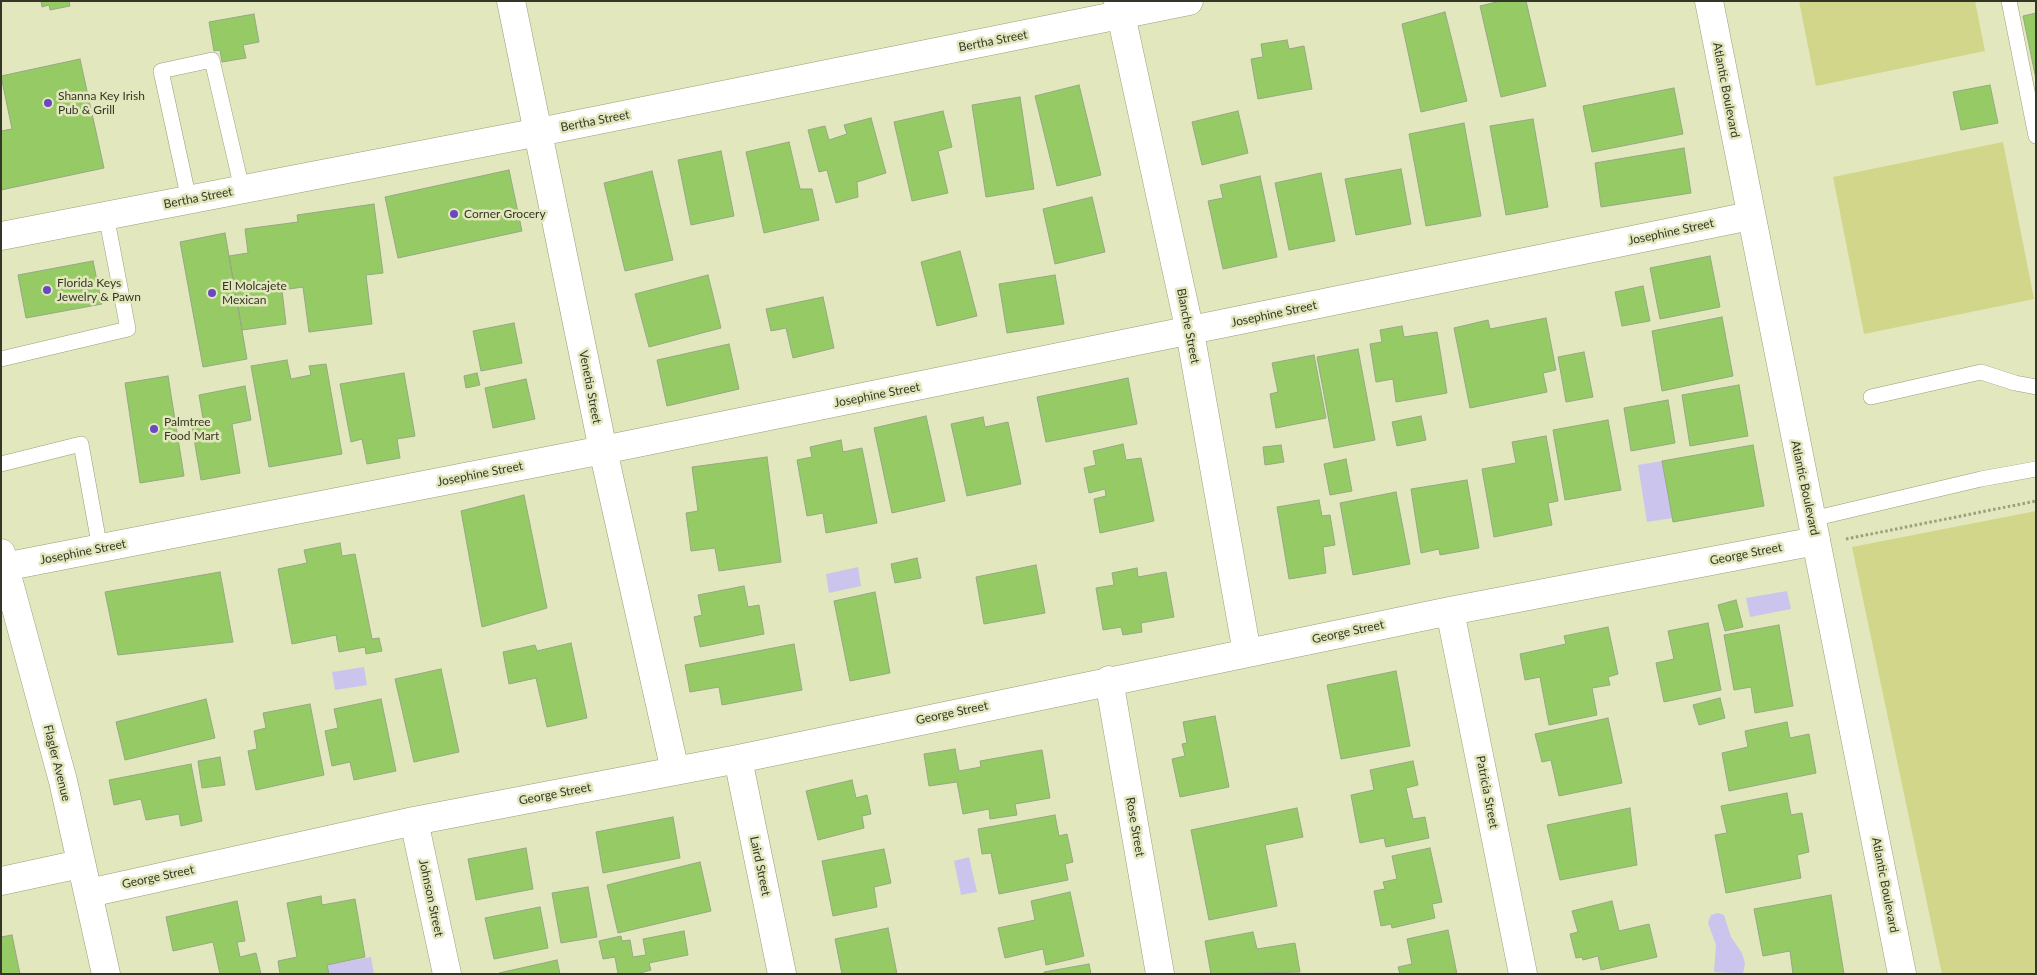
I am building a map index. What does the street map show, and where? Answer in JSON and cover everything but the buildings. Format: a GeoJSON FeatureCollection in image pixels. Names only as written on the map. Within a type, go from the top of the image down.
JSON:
{"type":"FeatureCollection","features":[{"type":"Feature","properties":{"kind":"street","name":"Venetia Street"},"geometry":{"type":"LineString","coordinates":[[511,1],[603,450],[674,771]]}},
{"type":"Feature","properties":{"kind":"street","name":"Bertha Street"},"geometry":{"type":"LineString","coordinates":[[1,236],[539,132],[1120,8],[1189,1]]}},
{"type":"Feature","properties":{"kind":"street","name":"Atlantic Boulevard"},"geometry":{"type":"LineString","coordinates":[[1709,1],[1750,216],[1822,534],[1902,974]]}},
{"type":"Feature","properties":{"kind":"street","name":"Blanche Street"},"geometry":{"type":"LineString","coordinates":[[1120,8],[1190,332],[1247,652]]}},
{"type":"Feature","properties":{"kind":"street","name":"Josephine Street"},"geometry":{"type":"LineString","coordinates":[[3,560],[100,548],[603,450],[1190,332],[1750,216]]}},
{"type":"Feature","properties":{"kind":"street","name":"George Street"},"geometry":{"type":"LineString","coordinates":[[89,892],[414,821],[738,759],[1109,680],[1822,534]]}},
{"type":"Feature","properties":{"kind":"street","name":"Flagler Avenue"},"geometry":{"type":"LineString","coordinates":[[3,560],[63,781],[106,974]]}},
{"type":"Feature","properties":{"kind":"street","name":"Patricia Street"},"geometry":{"type":"LineString","coordinates":[[1450,610],[1523,974]]}},
{"type":"Feature","properties":{"kind":"street","name":"Rose Street"},"geometry":{"type":"LineString","coordinates":[[1109,680],[1160,974]]}},
{"type":"Feature","properties":{"kind":"street","name":"Laird Street"},"geometry":{"type":"LineString","coordinates":[[738,759],[782,974]]}},
{"type":"Feature","properties":{"kind":"street","name":"Johnson Street"},"geometry":{"type":"LineString","coordinates":[[414,821],[447,974]]}},
{"type":"Feature","properties":{"kind":"street"},"geometry":{"type":"LineString","coordinates":[[1,881],[80,864]]}},
{"type":"Feature","properties":{"kind":"lane"},"geometry":{"type":"LineString","coordinates":[[2008,1],[2036,136]]}},
{"type":"Feature","properties":{"kind":"lane"},"geometry":{"type":"LineString","coordinates":[[189,200],[161,71],[212,60],[242,189]]}},
{"type":"Feature","properties":{"kind":"lane"},"geometry":{"type":"LineString","coordinates":[[1,359],[128,329],[106,215]]}},
{"type":"Feature","properties":{"kind":"lane"},"geometry":{"type":"LineString","coordinates":[[1871,397],[1981,372],[2015,383],[2036,387]]}},
{"type":"Feature","properties":{"kind":"lane"},"geometry":{"type":"LineString","coordinates":[[1,464],[82,444],[100,548]]}},
{"type":"Feature","properties":{"kind":"lane"},"geometry":{"type":"LineString","coordinates":[[1822,534],[1981,479],[2036,469]]}},
{"type":"Feature","properties":{"kind":"path"},"geometry":{"type":"LineString","coordinates":[[1822,534],[2036,501]]}},
{"type":"Feature","properties":{"kind":"green space"},"geometry":{"type":"Polygon","coordinates":[[[1799,1],[1975,1],[1985,51],[1816,86],[1799,1]]]}},
{"type":"Feature","properties":{"kind":"green space"},"geometry":{"type":"Polygon","coordinates":[[[2003,142],[2034,299],[1864,334],[1833,177],[2003,142]]]}},
{"type":"Feature","properties":{"kind":"green space"},"geometry":{"type":"Polygon","coordinates":[[[2036,511],[2036,974],[1942,974],[1852,547],[2036,511]]]}},
{"type":"Feature","properties":{"kind":"shaded area"},"geometry":{"type":"Polygon","coordinates":[[[1662,461],[1672,518],[1647,522],[1638,465],[1662,461]]]}},
{"type":"Feature","properties":{"kind":"shaded area"},"geometry":{"type":"Polygon","coordinates":[[[858,567],[861,586],[829,593],[826,574],[858,567]]]}},
{"type":"Feature","properties":{"kind":"shaded area"},"geometry":{"type":"Polygon","coordinates":[[[1787,591],[1791,609],[1750,617],[1746,598],[1787,591]]]}},
{"type":"Feature","properties":{"kind":"shaded area"},"geometry":{"type":"Polygon","coordinates":[[[364,667],[367,685],[335,690],[332,672],[364,667]]]}},
{"type":"Feature","properties":{"kind":"shaded area"},"geometry":{"type":"Polygon","coordinates":[[[969,857],[977,892],[961,895],[954,861],[969,857]]]}},
{"type":"Feature","properties":{"kind":"shaded area"},"geometry":{"type":"Polygon","coordinates":[[[1718,913],[1724,915],[1731,937],[1742,953],[1745,963],[1743,974],[1714,972],[1716,945],[1708,923],[1711,915],[1718,913]]]}},
{"type":"Feature","properties":{"kind":"shaded area"},"geometry":{"type":"Polygon","coordinates":[[[371,957],[374,974],[329,974],[327,965],[371,957]]]}},
{"type":"Feature","properties":{"kind":"place","name":"Shanna Key Irish Pub & Grill"},"geometry":{"type":"Point","coordinates":[48,103]}},
{"type":"Feature","properties":{"kind":"place","name":"Corner Grocery"},"geometry":{"type":"Point","coordinates":[454,214]}},
{"type":"Feature","properties":{"kind":"place","name":"Florida Keys Jewelry & Pawn"},"geometry":{"type":"Point","coordinates":[47,290]}},
{"type":"Feature","properties":{"kind":"place","name":"El Molcajete Mexican"},"geometry":{"type":"Point","coordinates":[212,293]}},
{"type":"Feature","properties":{"kind":"place","name":"Palmtree Food Mart"},"geometry":{"type":"Point","coordinates":[154,429]}}]}
